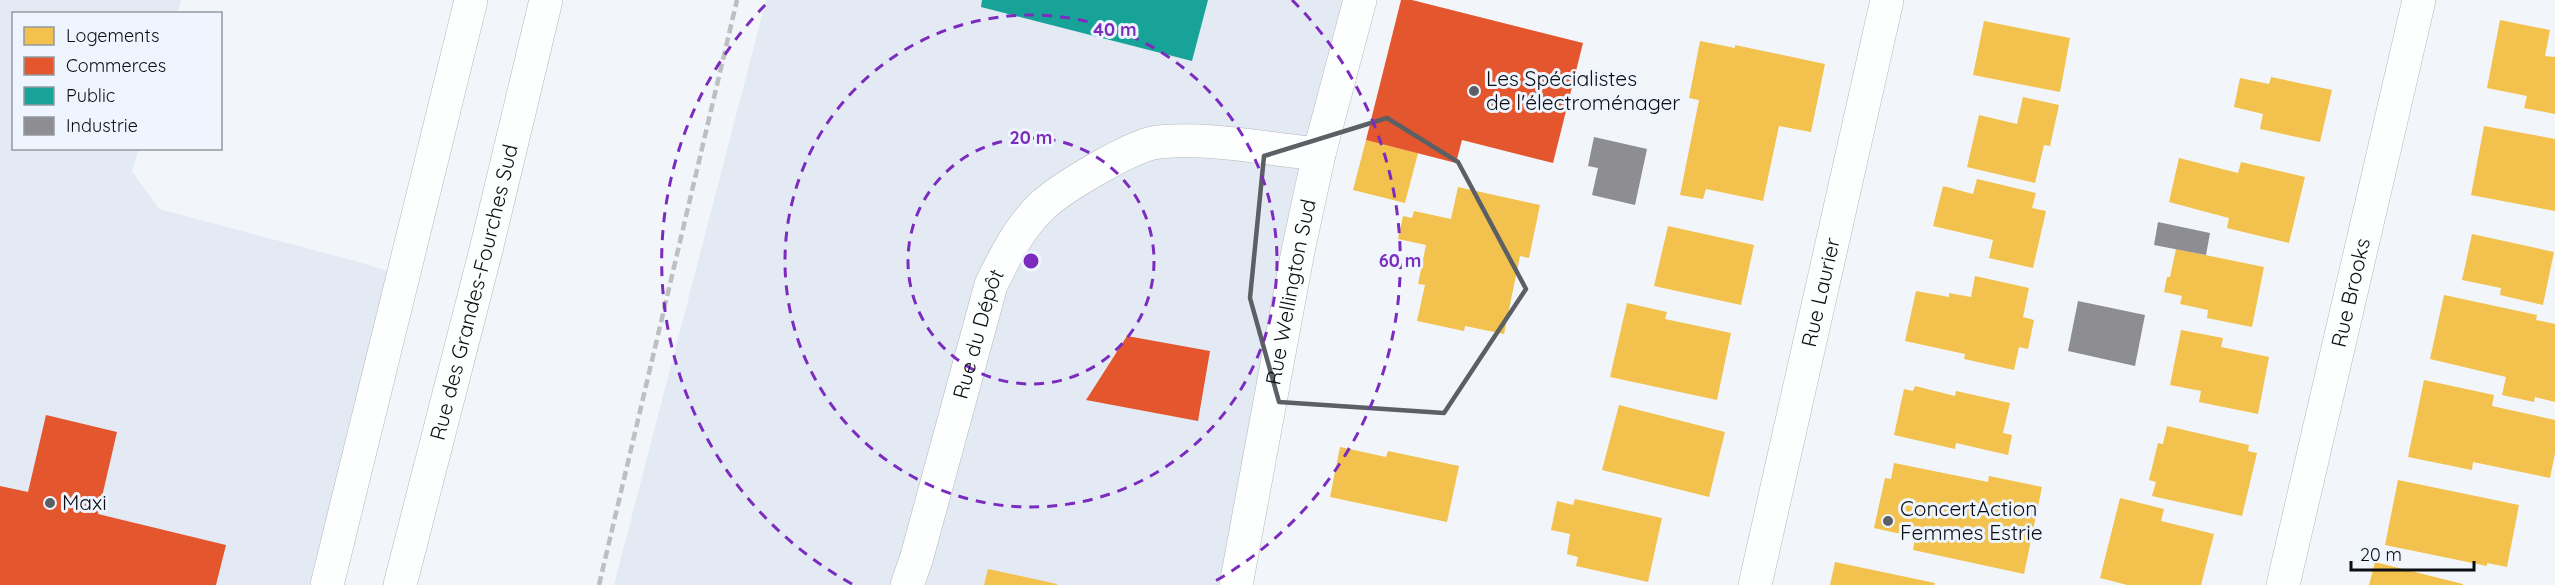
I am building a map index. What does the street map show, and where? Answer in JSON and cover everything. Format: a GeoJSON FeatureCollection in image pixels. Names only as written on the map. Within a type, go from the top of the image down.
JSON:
{"type":"FeatureCollection","features":[{"type":"Feature","properties":{"kind":"street"},"geometry":{"type":"LineString","coordinates":[[327,585],[471,0]]}},
{"type":"Feature","properties":{"kind":"street","name":"Rue des Grandes-Fourches Sud"},"geometry":{"type":"LineString","coordinates":[[400,585],[486,250],[546,0]]}},
{"type":"Feature","properties":{"kind":"street","name":"Rue Wellington Sud"},"geometry":{"type":"LineString","coordinates":[[1236,585],[1298,251],[1319,154],[1360,0]]}},
{"type":"Feature","properties":{"kind":"street","name":"Rue Laurier"},"geometry":{"type":"LineString","coordinates":[[1755,585],[1887,0]]}},
{"type":"Feature","properties":{"kind":"street","name":"Rue Brooks"},"geometry":{"type":"LineString","coordinates":[[2283,585],[2420,0]]}},
{"type":"Feature","properties":{"kind":"street","name":"Rue du Dépôt"},"geometry":{"type":"LineString","coordinates":[[907,585],[916,560],[991,285],[1008,251],[1042,205],[1116,158],[1157,142],[1219,143],[1319,154]]}},
{"type":"Feature","properties":{"kind":"highlighted area"},"geometry":{"type":"Polygon","coordinates":[[[1387,118],[1458,162],[1526,289],[1444,413],[1279,402],[1250,298],[1264,156],[1387,118]]]}},
{"type":"Feature","properties":{"kind":"shaded area"},"geometry":{"type":"Polygon","coordinates":[[[0,0],[181,0],[177,12],[12,12],[12,150],[139,150],[132,171],[159,209],[404,276],[327,585],[0,585],[0,0]]]}},
{"type":"Feature","properties":{"kind":"shaded area"},"geometry":{"type":"Polygon","coordinates":[[[766,0],[1353,0],[1236,585],[614,585],[766,0]]]}},
{"type":"Feature","properties":{"kind":"building: Logements"},"geometry":{"type":"Polygon","coordinates":[[[2500,20],[2550,30],[2545,56],[2555,57],[2555,114],[2524,108],[2527,96],[2487,88],[2500,20]]]}},
{"type":"Feature","properties":{"kind":"building: Logements"},"geometry":{"type":"Polygon","coordinates":[[[1984,21],[2070,38],[2060,92],[1973,75],[1984,21]]]}},
{"type":"Feature","properties":{"kind":"building: Logements"},"geometry":{"type":"Polygon","coordinates":[[[1700,41],[1735,48],[1735,45],[1825,64],[1811,132],[1779,126],[1763,201],[1706,189],[1703,199],[1680,195],[1699,100],[1689,98],[1700,41]]]}},
{"type":"Feature","properties":{"kind":"building: Logements"},"geometry":{"type":"Polygon","coordinates":[[[2271,77],[2332,90],[2320,142],[2260,129],[2263,114],[2234,107],[2240,78],[2269,84],[2271,77]]]}},
{"type":"Feature","properties":{"kind":"building: Logements"},"geometry":{"type":"Polygon","coordinates":[[[2023,97],[2059,105],[2050,146],[2044,145],[2035,183],[1967,167],[1979,115],[2017,124],[2023,97]]]}},
{"type":"Feature","properties":{"kind":"building: Logements"},"geometry":{"type":"Polygon","coordinates":[[[2484,126],[2555,139],[2555,211],[2471,195],[2484,126]]]}},
{"type":"Feature","properties":{"kind":"building: Logements"},"geometry":{"type":"Polygon","coordinates":[[[1366,140],[1418,153],[1405,203],[1353,190],[1366,140]]]}},
{"type":"Feature","properties":{"kind":"building: Logements"},"geometry":{"type":"Polygon","coordinates":[[[2179,158],[2238,173],[2241,162],[2305,177],[2289,243],[2227,228],[2229,218],[2169,202],[2179,158]]]}},
{"type":"Feature","properties":{"kind":"building: Logements"},"geometry":{"type":"Polygon","coordinates":[[[1977,179],[2036,193],[2032,208],[2046,211],[2033,268],[1989,258],[1993,240],[1933,226],[1943,186],[1973,194],[1977,179]]]}},
{"type":"Feature","properties":{"kind":"building: Logements"},"geometry":{"type":"Polygon","coordinates":[[[1458,187],[1540,205],[1529,258],[1520,256],[1504,334],[1465,326],[1464,331],[1417,321],[1425,285],[1418,284],[1426,245],[1398,239],[1403,216],[1412,218],[1414,211],[1451,219],[1458,187]]]}},
{"type":"Feature","properties":{"kind":"building: Logements"},"geometry":{"type":"Polygon","coordinates":[[[1668,226],[1754,245],[1741,305],[1654,286],[1668,226]]]}},
{"type":"Feature","properties":{"kind":"building: Logements"},"geometry":{"type":"Polygon","coordinates":[[[2472,234],[2554,252],[2543,305],[2500,295],[2501,288],[2462,280],[2472,234]]]}},
{"type":"Feature","properties":{"kind":"building: Logements"},"geometry":{"type":"Polygon","coordinates":[[[2176,249],[2264,267],[2252,327],[2207,318],[2208,310],[2180,304],[2182,296],[2164,292],[2176,249]]]}},
{"type":"Feature","properties":{"kind":"building: Logements"},"geometry":{"type":"Polygon","coordinates":[[[1975,276],[2029,288],[2023,317],[2034,320],[2028,349],[2019,347],[2014,370],[1964,359],[1965,354],[1905,341],[1916,291],[1949,297],[1949,293],[1971,297],[1975,276]]]}},
{"type":"Feature","properties":{"kind":"building: Logements"},"geometry":{"type":"Polygon","coordinates":[[[2444,295],[2537,315],[2536,320],[2555,324],[2555,402],[2535,397],[2534,402],[2502,395],[2506,377],[2430,359],[2444,295]]]}},
{"type":"Feature","properties":{"kind":"building: Logements"},"geometry":{"type":"Polygon","coordinates":[[[1627,303],[1667,312],[1665,319],[1731,333],[1717,400],[1610,377],[1627,303]]]}},
{"type":"Feature","properties":{"kind":"building: Logements"},"geometry":{"type":"Polygon","coordinates":[[[2181,330],[2223,338],[2221,347],[2269,357],[2258,414],[2199,402],[2201,391],[2170,385],[2181,330]]]}},
{"type":"Feature","properties":{"kind":"building: Logements"},"geometry":{"type":"Polygon","coordinates":[[[2424,380],[2494,395],[2492,406],[2555,420],[2555,453],[2550,478],[2473,462],[2472,470],[2408,457],[2424,380]]]}},
{"type":"Feature","properties":{"kind":"building: Logements"},"geometry":{"type":"Polygon","coordinates":[[[1915,386],[1955,396],[1956,391],[2010,403],[2003,433],[2012,435],[2008,455],[1956,443],[1955,449],[1894,435],[1904,389],[1913,391],[1915,386]]]}},
{"type":"Feature","properties":{"kind":"building: Logements"},"geometry":{"type":"Polygon","coordinates":[[[1619,405],[1725,432],[1709,497],[1602,470],[1619,405]]]}},
{"type":"Feature","properties":{"kind":"building: Logements"},"geometry":{"type":"Polygon","coordinates":[[[2167,426],[2249,445],[2248,451],[2257,453],[2242,516],[2152,496],[2156,482],[2149,480],[2158,443],[2163,444],[2167,426]]]}},
{"type":"Feature","properties":{"kind":"building: Logements"},"geometry":{"type":"Polygon","coordinates":[[[1340,447],[1386,457],[1388,451],[1459,466],[1447,522],[1330,497],[1340,447]]]}},
{"type":"Feature","properties":{"kind":"building: Logements"},"geometry":{"type":"Polygon","coordinates":[[[1894,463],[1988,482],[1989,476],[2042,487],[2024,574],[1913,550],[1915,537],[1874,528],[1885,478],[1891,479],[1894,463]]]}},
{"type":"Feature","properties":{"kind":"building: Logements"},"geometry":{"type":"Polygon","coordinates":[[[2398,480],[2519,505],[2507,567],[2487,563],[2487,566],[2385,545],[2398,480]]]}},
{"type":"Feature","properties":{"kind":"building: Logements"},"geometry":{"type":"Polygon","coordinates":[[[2120,498],[2164,509],[2161,521],[2214,534],[2201,585],[2127,585],[2100,578],[2120,498]]]}},
{"type":"Feature","properties":{"kind":"building: Logements"},"geometry":{"type":"Polygon","coordinates":[[[1575,499],[1662,518],[1648,582],[1576,566],[1578,557],[1567,554],[1570,534],[1551,530],[1557,501],[1573,505],[1575,499]]]}},
{"type":"Feature","properties":{"kind":"building: Logements"},"geometry":{"type":"Polygon","coordinates":[[[1835,562],[1935,583],[1934,585],[1830,585],[1835,562]]]}},
{"type":"Feature","properties":{"kind":"building: Logements"},"geometry":{"type":"Polygon","coordinates":[[[2375,562],[2463,584],[2463,585],[2369,585],[2375,562]]]}},
{"type":"Feature","properties":{"kind":"building: Logements"},"geometry":{"type":"Polygon","coordinates":[[[988,569],[1057,584],[1057,585],[984,585],[988,569]]]}},
{"type":"Feature","properties":{"kind":"building: Commerces","name":"Les Spécialistes de l'électroménager"},"geometry":{"type":"Polygon","coordinates":[[[1401,0],[1412,0],[1583,43],[1553,163],[1462,140],[1456,163],[1366,140],[1401,0]]]}},
{"type":"Feature","properties":{"kind":"building: Commerces"},"geometry":{"type":"Polygon","coordinates":[[[1127,336],[1210,351],[1198,421],[1086,400],[1127,336]]]}},
{"type":"Feature","properties":{"kind":"building: Commerces","name":"Maxi"},"geometry":{"type":"Polygon","coordinates":[[[46,415],[117,432],[98,514],[226,545],[216,585],[0,585],[0,486],[28,492],[46,415]]]}},
{"type":"Feature","properties":{"kind":"building: Public"},"geometry":{"type":"Polygon","coordinates":[[[982,0],[1208,0],[1192,61],[981,7],[982,0]]]}},
{"type":"Feature","properties":{"kind":"building: Industrie"},"geometry":{"type":"Polygon","coordinates":[[[1594,137],[1647,149],[1635,205],[1592,195],[1598,168],[1588,166],[1594,137]]]}},
{"type":"Feature","properties":{"kind":"building: Industrie"},"geometry":{"type":"Polygon","coordinates":[[[2158,222],[2210,233],[2206,255],[2154,245],[2158,222]]]}},
{"type":"Feature","properties":{"kind":"building: Industrie"},"geometry":{"type":"Polygon","coordinates":[[[2078,301],[2145,315],[2135,366],[2068,351],[2078,301]]]}},
{"type":"Feature","properties":{"kind":"railway"},"geometry":{"type":"LineString","coordinates":[[599,585],[737,0]]}},
{"type":"Feature","properties":{"kind":"place","name":"Les Spécialistes de l'électroménager"},"geometry":{"type":"Point","coordinates":[1474,91]}},
{"type":"Feature","properties":{"kind":"place","name":"Maxi"},"geometry":{"type":"Point","coordinates":[50,503]}},
{"type":"Feature","properties":{"kind":"place","name":"ConcertAction Femmes Estrie"},"geometry":{"type":"Point","coordinates":[1888,521]}}]}
